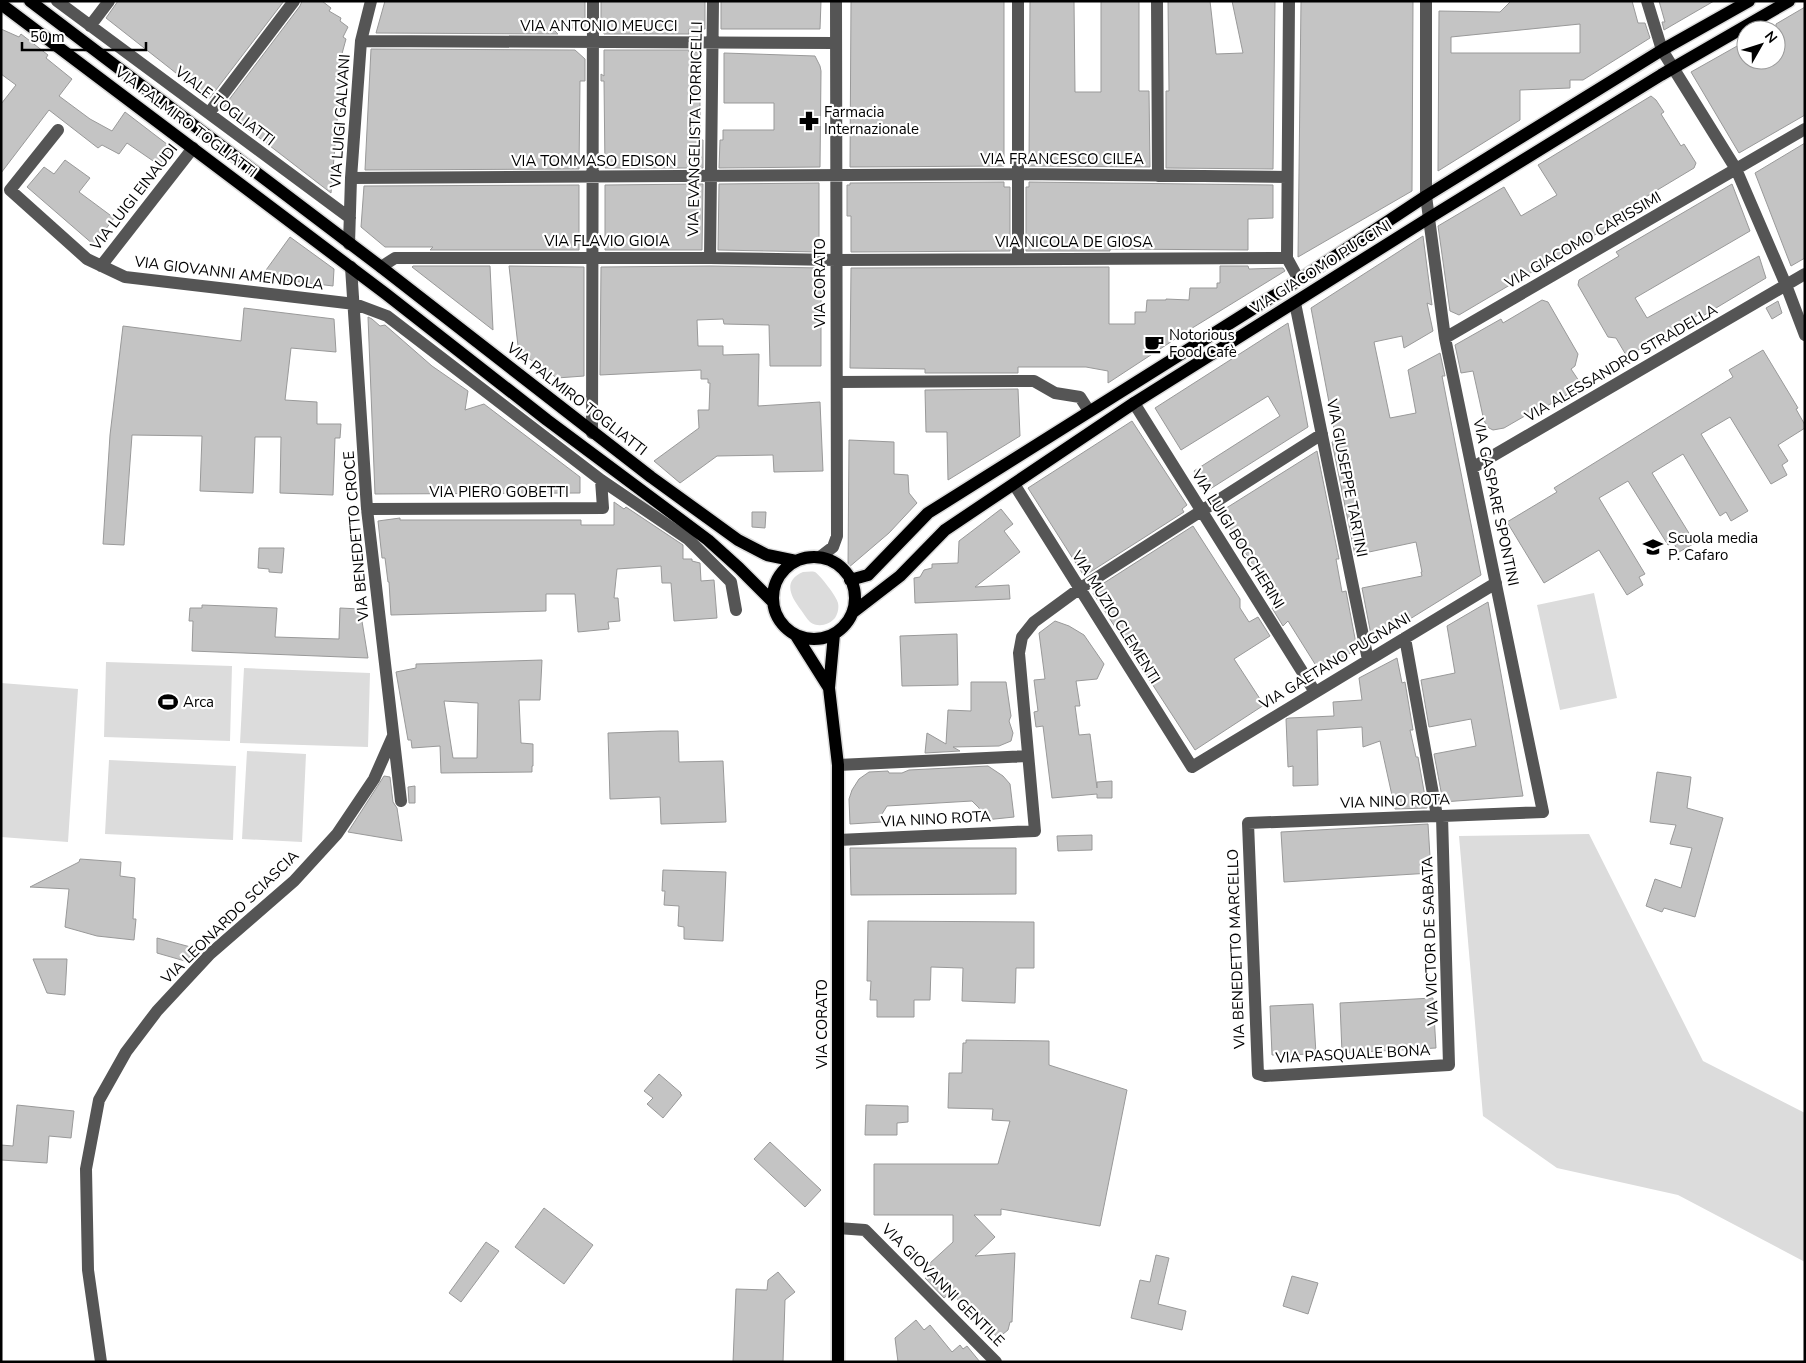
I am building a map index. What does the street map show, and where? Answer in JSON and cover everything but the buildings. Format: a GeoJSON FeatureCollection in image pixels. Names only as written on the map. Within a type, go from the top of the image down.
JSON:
{"type":"FeatureCollection","features":[{"type":"Feature","properties":{"kind":"main road","name":"VIA PALMIRO TOGLIATTI"},"geometry":{"type":"LineString","coordinates":[[30,1],[381,267],[592,433],[738,540],[767,555],[796,561]]}},
{"type":"Feature","properties":{"kind":"main road","name":"VIA GIACOMO PUCCINI"},"geometry":{"type":"LineString","coordinates":[[850,580],[868,575],[928,513],[1299,280],[1426,196],[1662,50],[1749,1]]}},
{"type":"Feature","properties":{"kind":"main road","name":"VIA GIACOMO PUCCINI"},"geometry":{"type":"LineString","coordinates":[[852,613],[900,576],[945,530],[1134,404],[1429,218],[1673,68],[1789,1]]}},
{"type":"Feature","properties":{"kind":"main road","name":"VIA PALMIRO TOGLIATTI"},"geometry":{"type":"LineString","coordinates":[[1,4],[351,267],[547,420],[708,540],[773,602]]}},
{"type":"Feature","properties":{"kind":"main road"},"geometry":{"type":"LineString","coordinates":[[349,244],[351,267]]}},
{"type":"Feature","properties":{"kind":"main road"},"geometry":{"type":"LineString","coordinates":[[773,602],[773,590],[778,578],[786,568],[796,561],[808,557],[820,557],[831,561],[840,567],[850,580],[854,596],[852,613],[845,625],[834,634],[821,638],[808,638],[795,634]]}},
{"type":"Feature","properties":{"kind":"main road","name":"VIA CORATO"},"geometry":{"type":"LineString","coordinates":[[773,602],[776,615],[784,626],[795,634],[829,688]]}},
{"type":"Feature","properties":{"kind":"main road","name":"VIA CORATO"},"geometry":{"type":"LineString","coordinates":[[834,634],[829,688],[838,765],[838,1362]]}},
{"type":"Feature","properties":{"kind":"street","name":"VIALE TOGLIATTI"},"geometry":{"type":"LineString","coordinates":[[57,1],[350,218]]}},
{"type":"Feature","properties":{"kind":"street"},"geometry":{"type":"LineString","coordinates":[[90,26],[109,1]]}},
{"type":"Feature","properties":{"kind":"street"},"geometry":{"type":"LineString","coordinates":[[209,113],[294,1]]}},
{"type":"Feature","properties":{"kind":"street"},"geometry":{"type":"LineString","coordinates":[[358,1],[369,7]]}},
{"type":"Feature","properties":{"kind":"street"},"geometry":{"type":"LineString","coordinates":[[592,433],[593,1]]}},
{"type":"Feature","properties":{"kind":"street","name":"VIA EVANGELISTA TORRICELLI"},"geometry":{"type":"LineString","coordinates":[[710,258],[712,1]]}},
{"type":"Feature","properties":{"kind":"street","name":"VIA CORATO"},"geometry":{"type":"LineString","coordinates":[[820,557],[833,547],[837,536],[836,1]]}},
{"type":"Feature","properties":{"kind":"street"},"geometry":{"type":"LineString","coordinates":[[1018,1],[1018,258]]}},
{"type":"Feature","properties":{"kind":"street"},"geometry":{"type":"LineString","coordinates":[[1157,1],[1158,176]]}},
{"type":"Feature","properties":{"kind":"street"},"geometry":{"type":"LineString","coordinates":[[1289,1],[1288,258],[1299,280]]}},
{"type":"Feature","properties":{"kind":"street","name":"VIA GASPARE SPONTINI"},"geometry":{"type":"LineString","coordinates":[[1426,1],[1426,196],[1445,338],[1543,812]]}},
{"type":"Feature","properties":{"kind":"street"},"geometry":{"type":"LineString","coordinates":[[1647,1],[1662,50],[1736,169],[1786,285],[1805,335]]}},
{"type":"Feature","properties":{"kind":"street","name":"VIA LUIGI GALVANI"},"geometry":{"type":"LineString","coordinates":[[349,244],[351,178],[361,41],[369,7]]}},
{"type":"Feature","properties":{"kind":"street","name":"VIA ANTONIO MEUCCI"},"geometry":{"type":"LineString","coordinates":[[361,41],[836,43]]}},
{"type":"Feature","properties":{"kind":"street","name":"VIA GIACOMO CARISSIMI"},"geometry":{"type":"LineString","coordinates":[[1445,338],[1805,129]]}},
{"type":"Feature","properties":{"kind":"street","name":"VIA GIOVANNI AMENDOLA"},"geometry":{"type":"LineString","coordinates":[[58,130],[10,190],[87,259],[125,277],[355,304],[386,316],[601,480],[688,539],[731,582],[736,610]]}},
{"type":"Feature","properties":{"kind":"street","name":"VIA LUIGI EINAUDI"},"geometry":{"type":"LineString","coordinates":[[101,266],[193,148]]}},
{"type":"Feature","properties":{"kind":"street","name":"VIA FRANCESCO CILEA"},"geometry":{"type":"LineString","coordinates":[[836,176],[1019,174],[1287,177]]}},
{"type":"Feature","properties":{"kind":"street","name":"VIA TOMMASO EDISON"},"geometry":{"type":"LineString","coordinates":[[351,178],[836,176]]}},
{"type":"Feature","properties":{"kind":"street","name":"VIA FLAVIO GIOIA"},"geometry":{"type":"LineString","coordinates":[[381,267],[395,258],[836,260]]}},
{"type":"Feature","properties":{"kind":"street","name":"VIA NICOLA DE GIOSA"},"geometry":{"type":"LineString","coordinates":[[836,260],[1288,258]]}},
{"type":"Feature","properties":{"kind":"street","name":"VIA BENEDETTO CROCE"},"geometry":{"type":"LineString","coordinates":[[351,267],[355,304],[367,509],[401,801]]}},
{"type":"Feature","properties":{"kind":"street","name":"VIA ALESSANDRO STRADELLA"},"geometry":{"type":"LineString","coordinates":[[1472,468],[1805,274]]}},
{"type":"Feature","properties":{"kind":"street","name":"VIA GIUSEPPE TARTINI"},"geometry":{"type":"LineString","coordinates":[[1295,303],[1368,660]]}},
{"type":"Feature","properties":{"kind":"street"},"geometry":{"type":"LineString","coordinates":[[837,382],[1034,381],[1055,393],[1080,397],[1089,411]]}},
{"type":"Feature","properties":{"kind":"street","name":"VIA LUIGI BOCCHERINI"},"geometry":{"type":"LineString","coordinates":[[1134,404],[1315,692]]}},
{"type":"Feature","properties":{"kind":"street"},"geometry":{"type":"LineString","coordinates":[[838,765],[1028,756],[1019,653],[1022,636],[1034,622],[1079,589],[1322,434]]}},
{"type":"Feature","properties":{"kind":"street","name":"VIA PIERO GOBETTI"},"geometry":{"type":"LineString","coordinates":[[367,509],[603,508],[601,480]]}},
{"type":"Feature","properties":{"kind":"street","name":"VIA MUZIO CLEMENTI"},"geometry":{"type":"LineString","coordinates":[[1014,484],[1192,767]]}},
{"type":"Feature","properties":{"kind":"street","name":"VIA GAETANO PUGNANI"},"geometry":{"type":"LineString","coordinates":[[1192,767],[1496,583]]}},
{"type":"Feature","properties":{"kind":"street","name":"VIA VICTOR DE SABATA"},"geometry":{"type":"LineString","coordinates":[[1405,638],[1440,816],[1449,1066]]}},
{"type":"Feature","properties":{"kind":"street","name":"VIA LEONARDO SCIASCIA"},"geometry":{"type":"LineString","coordinates":[[101,1362],[88,1270],[86,1170],[99,1100],[126,1052],[157,1011],[210,954],[294,881],[337,834],[374,780],[393,736]]}},
{"type":"Feature","properties":{"kind":"street","name":"VIA NINO ROTA"},"geometry":{"type":"LineString","coordinates":[[838,840],[1035,830],[1028,756]]}},
{"type":"Feature","properties":{"kind":"street","name":"VIA NINO ROTA"},"geometry":{"type":"LineString","coordinates":[[1248,823],[1543,812]]}},
{"type":"Feature","properties":{"kind":"street","name":"VIA BENEDETTO MARCELLO"},"geometry":{"type":"LineString","coordinates":[[1248,823],[1258,1074]]}},
{"type":"Feature","properties":{"kind":"street","name":"VIA PASQUALE BONA"},"geometry":{"type":"LineString","coordinates":[[1258,1074],[1265,1076],[1449,1066]]}},
{"type":"Feature","properties":{"kind":"street","name":"VIA GIOVANNI GENTILE"},"geometry":{"type":"LineString","coordinates":[[838,1228],[865,1230],[996,1362]]}},
{"type":"Feature","properties":{"kind":"shaded area"},"geometry":{"type":"Polygon","coordinates":[[[803,572],[815,572],[828,586],[837,600],[838,612],[830,622],[823,625],[813,624],[794,600],[790,590],[792,580],[803,572]]]}},
{"type":"Feature","properties":{"kind":"shaded area"},"geometry":{"type":"Polygon","coordinates":[[[1594,593],[1617,698],[1560,710],[1537,605],[1594,593]]]}},
{"type":"Feature","properties":{"kind":"shaded area","name":"Arca"},"geometry":{"type":"Polygon","coordinates":[[[106,662],[232,666],[230,741],[104,737],[106,662]]]}},
{"type":"Feature","properties":{"kind":"shaded area"},"geometry":{"type":"Polygon","coordinates":[[[244,668],[370,673],[368,747],[240,743],[244,668]]]}},
{"type":"Feature","properties":{"kind":"shaded area"},"geometry":{"type":"Polygon","coordinates":[[[1,683],[78,689],[68,842],[1,837],[1,683]]]}},
{"type":"Feature","properties":{"kind":"shaded area"},"geometry":{"type":"Polygon","coordinates":[[[247,751],[306,754],[302,842],[242,839],[247,751]]]}},
{"type":"Feature","properties":{"kind":"shaded area"},"geometry":{"type":"Polygon","coordinates":[[[109,760],[236,766],[233,840],[105,834],[109,760]]]}},
{"type":"Feature","properties":{"kind":"shaded area"},"geometry":{"type":"Polygon","coordinates":[[[1589,834],[1703,1061],[1805,1113],[1805,1262],[1678,1195],[1557,1168],[1483,1116],[1459,836],[1589,834]]]}},
{"type":"Feature","properties":{"kind":"place","name":"Farmacia Internazionale"},"geometry":{"type":"Point","coordinates":[809,121]}},
{"type":"Feature","properties":{"kind":"place","name":"Notorious Food Cafè"},"geometry":{"type":"Point","coordinates":[1154,344]}},
{"type":"Feature","properties":{"kind":"place","name":"Scuola media P. Cafaro"},"geometry":{"type":"Point","coordinates":[1653,547]}},
{"type":"Feature","properties":{"kind":"place","name":"Arca"},"geometry":{"type":"Point","coordinates":[168,702]}}]}
